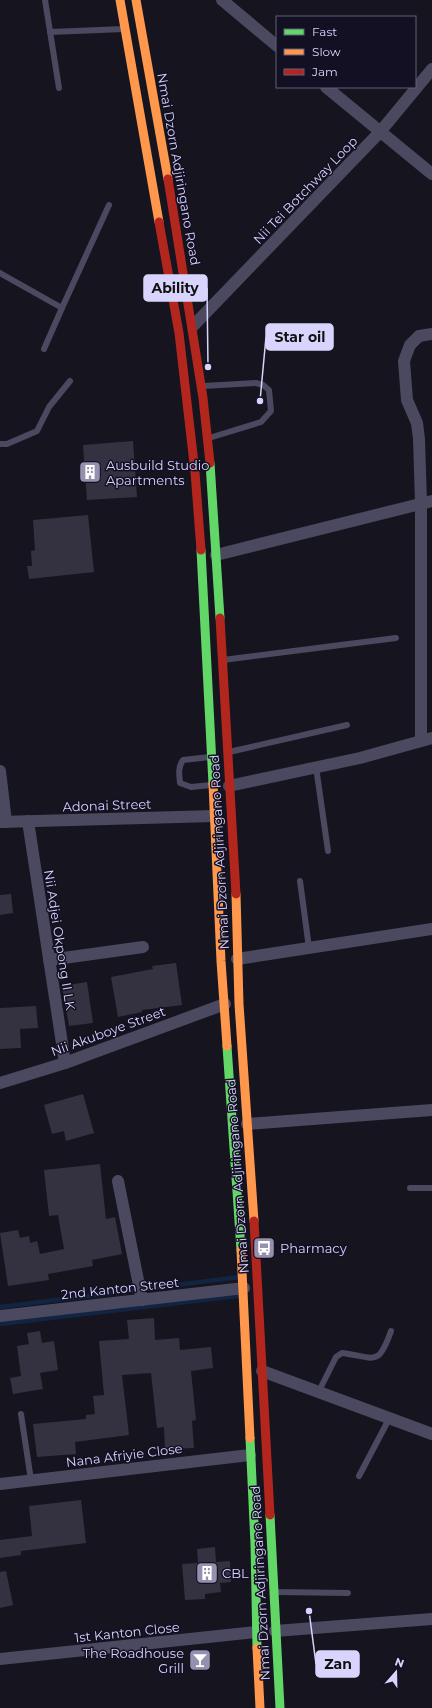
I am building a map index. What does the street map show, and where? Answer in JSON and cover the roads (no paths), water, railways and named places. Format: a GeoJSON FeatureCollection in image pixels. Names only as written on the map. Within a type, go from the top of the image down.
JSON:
{"type":"FeatureCollection","features":[{"type":"Feature","properties":{"kind":"main road","name":"Nmai Dzorn Adjiringano Road"},"geometry":{"type":"LineString","coordinates":[[120,0],[124,29],[143,124],[172,287],[187,389],[202,558],[212,785],[231,1125],[244,1288],[246,1368],[255,1544],[256,1632],[260,1708]]}},
{"type":"Feature","properties":{"kind":"main road","name":"Nmai Dzorn Adjiringano Road"},"geometry":{"type":"LineString","coordinates":[[136,0],[193,326],[202,386],[212,481],[237,914],[237,959],[262,1372],[280,1708]]}},
{"type":"Feature","properties":{"kind":"main road"},"geometry":{"type":"LineString","coordinates":[[143,124],[158,122]]}},
{"type":"Feature","properties":{"kind":"main road"},"geometry":{"type":"LineString","coordinates":[[219,915],[237,914]]}},
{"type":"Feature","properties":{"kind":"street"},"geometry":{"type":"LineString","coordinates":[[222,0],[276,45]]}},
{"type":"Feature","properties":{"kind":"street","name":"Nii Tei Botchway Loop"},"geometry":{"type":"LineString","coordinates":[[193,326],[380,132],[432,69]]}},
{"type":"Feature","properties":{"kind":"street"},"geometry":{"type":"LineString","coordinates":[[327,88],[432,174]]}},
{"type":"Feature","properties":{"kind":"street"},"geometry":{"type":"LineString","coordinates":[[229,786],[360,758],[426,739],[427,502],[417,423],[406,400],[404,360],[410,345],[419,336],[432,334]]}},
{"type":"Feature","properties":{"kind":"street"},"geometry":{"type":"LineString","coordinates":[[216,555],[427,502]]}},
{"type":"Feature","properties":{"kind":"street"},"geometry":{"type":"LineString","coordinates":[[0,771],[3,822]]}},
{"type":"Feature","properties":{"kind":"street","name":"Adonai Street"},"geometry":{"type":"LineString","coordinates":[[3,822],[214,816]]}},
{"type":"Feature","properties":{"kind":"street","name":"Nii Adjei Okpong II LK"},"geometry":{"type":"LineString","coordinates":[[28,821],[65,1063]]}},
{"type":"Feature","properties":{"kind":"street"},"geometry":{"type":"LineString","coordinates":[[237,959],[432,929]]}},
{"type":"Feature","properties":{"kind":"street"},"geometry":{"type":"LineString","coordinates":[[50,960],[143,947]]}},
{"type":"Feature","properties":{"kind":"street","name":"Nii Akuboye Street"},"geometry":{"type":"LineString","coordinates":[[0,1083],[65,1063],[225,1004]]}},
{"type":"Feature","properties":{"kind":"street"},"geometry":{"type":"LineString","coordinates":[[247,1124],[432,1110]]}},
{"type":"Feature","properties":{"kind":"street"},"geometry":{"type":"LineString","coordinates":[[118,1181],[142,1300]]}},
{"type":"Feature","properties":{"kind":"street","name":"2nd Kanton Street"},"geometry":{"type":"LineString","coordinates":[[0,1316],[244,1288]]}},
{"type":"Feature","properties":{"kind":"street"},"geometry":{"type":"LineString","coordinates":[[262,1372],[432,1434]]}},
{"type":"Feature","properties":{"kind":"street","name":"Nana Afriyie Close"},"geometry":{"type":"LineString","coordinates":[[0,1484],[250,1455]]}},
{"type":"Feature","properties":{"kind":"street"},"geometry":{"type":"LineString","coordinates":[[275,1631],[432,1619]]}},
{"type":"Feature","properties":{"kind":"street","name":"1st Kanton Close"},"geometry":{"type":"LineString","coordinates":[[0,1659],[256,1632]]}},
{"type":"Feature","properties":{"kind":"lane"},"geometry":{"type":"LineString","coordinates":[[45,0],[59,88]]}},
{"type":"Feature","properties":{"kind":"lane"},"geometry":{"type":"LineString","coordinates":[[50,32],[124,29]]}},
{"type":"Feature","properties":{"kind":"lane"},"geometry":{"type":"LineString","coordinates":[[44,350],[109,205]]}},
{"type":"Feature","properties":{"kind":"lane"},"geometry":{"type":"LineString","coordinates":[[0,273],[62,308]]}},
{"type":"Feature","properties":{"kind":"lane"},"geometry":{"type":"LineString","coordinates":[[0,444],[7,444],[37,431],[49,407],[70,381]]}},
{"type":"Feature","properties":{"kind":"lane"},"geometry":{"type":"LineString","coordinates":[[202,386],[256,382],[269,390],[271,411],[261,422],[208,439]]}},
{"type":"Feature","properties":{"kind":"lane"},"geometry":{"type":"LineString","coordinates":[[222,660],[396,638]]}},
{"type":"Feature","properties":{"kind":"lane"},"geometry":{"type":"LineString","coordinates":[[227,752],[347,725]]}},
{"type":"Feature","properties":{"kind":"lane"},"geometry":{"type":"LineString","coordinates":[[211,757],[184,760],[180,765],[179,773],[180,783],[185,786],[212,785]]}},
{"type":"Feature","properties":{"kind":"lane"},"geometry":{"type":"LineString","coordinates":[[316,767],[328,851]]}},
{"type":"Feature","properties":{"kind":"lane"},"geometry":{"type":"LineString","coordinates":[[300,881],[310,948]]}},
{"type":"Feature","properties":{"kind":"lane"},"geometry":{"type":"LineString","coordinates":[[410,1188],[432,1188]]}},
{"type":"Feature","properties":{"kind":"lane"},"geometry":{"type":"LineString","coordinates":[[318,1393],[336,1358],[342,1353],[372,1359],[384,1350],[391,1331]]}},
{"type":"Feature","properties":{"kind":"lane"},"geometry":{"type":"LineString","coordinates":[[21,1414],[31,1480]]}},
{"type":"Feature","properties":{"kind":"lane"},"geometry":{"type":"LineString","coordinates":[[359,1476],[389,1419]]}},
{"type":"Feature","properties":{"kind":"lane"},"geometry":{"type":"LineString","coordinates":[[274,1592],[348,1593]]}},
{"type":"Feature","properties":{"kind":"waterway"},"geometry":{"type":"LineString","coordinates":[[0,1307],[240,1277]]}},
{"type":"Feature","properties":{"kind":"waterway"},"geometry":{"type":"LineString","coordinates":[[0,1324],[238,1296]]}},
{"type":"Feature","properties":{"kind":"place","name":"Ability"},"geometry":{"type":"Point","coordinates":[208,367]}},
{"type":"Feature","properties":{"kind":"place","name":"Star oil"},"geometry":{"type":"Point","coordinates":[260,401]}},
{"type":"Feature","properties":{"kind":"place","name":"Ausbuild Studio Apartments"},"geometry":{"type":"Point","coordinates":[90,472]}},
{"type":"Feature","properties":{"kind":"place","name":"Pharmacy"},"geometry":{"type":"Point","coordinates":[264,1248]}},
{"type":"Feature","properties":{"kind":"place","name":"CBL"},"geometry":{"type":"Point","coordinates":[207,1573]}},
{"type":"Feature","properties":{"kind":"place","name":"Zan"},"geometry":{"type":"Point","coordinates":[309,1611]}},
{"type":"Feature","properties":{"kind":"place","name":"The Roadhouse Grill"},"geometry":{"type":"Point","coordinates":[200,1660]}}]}
